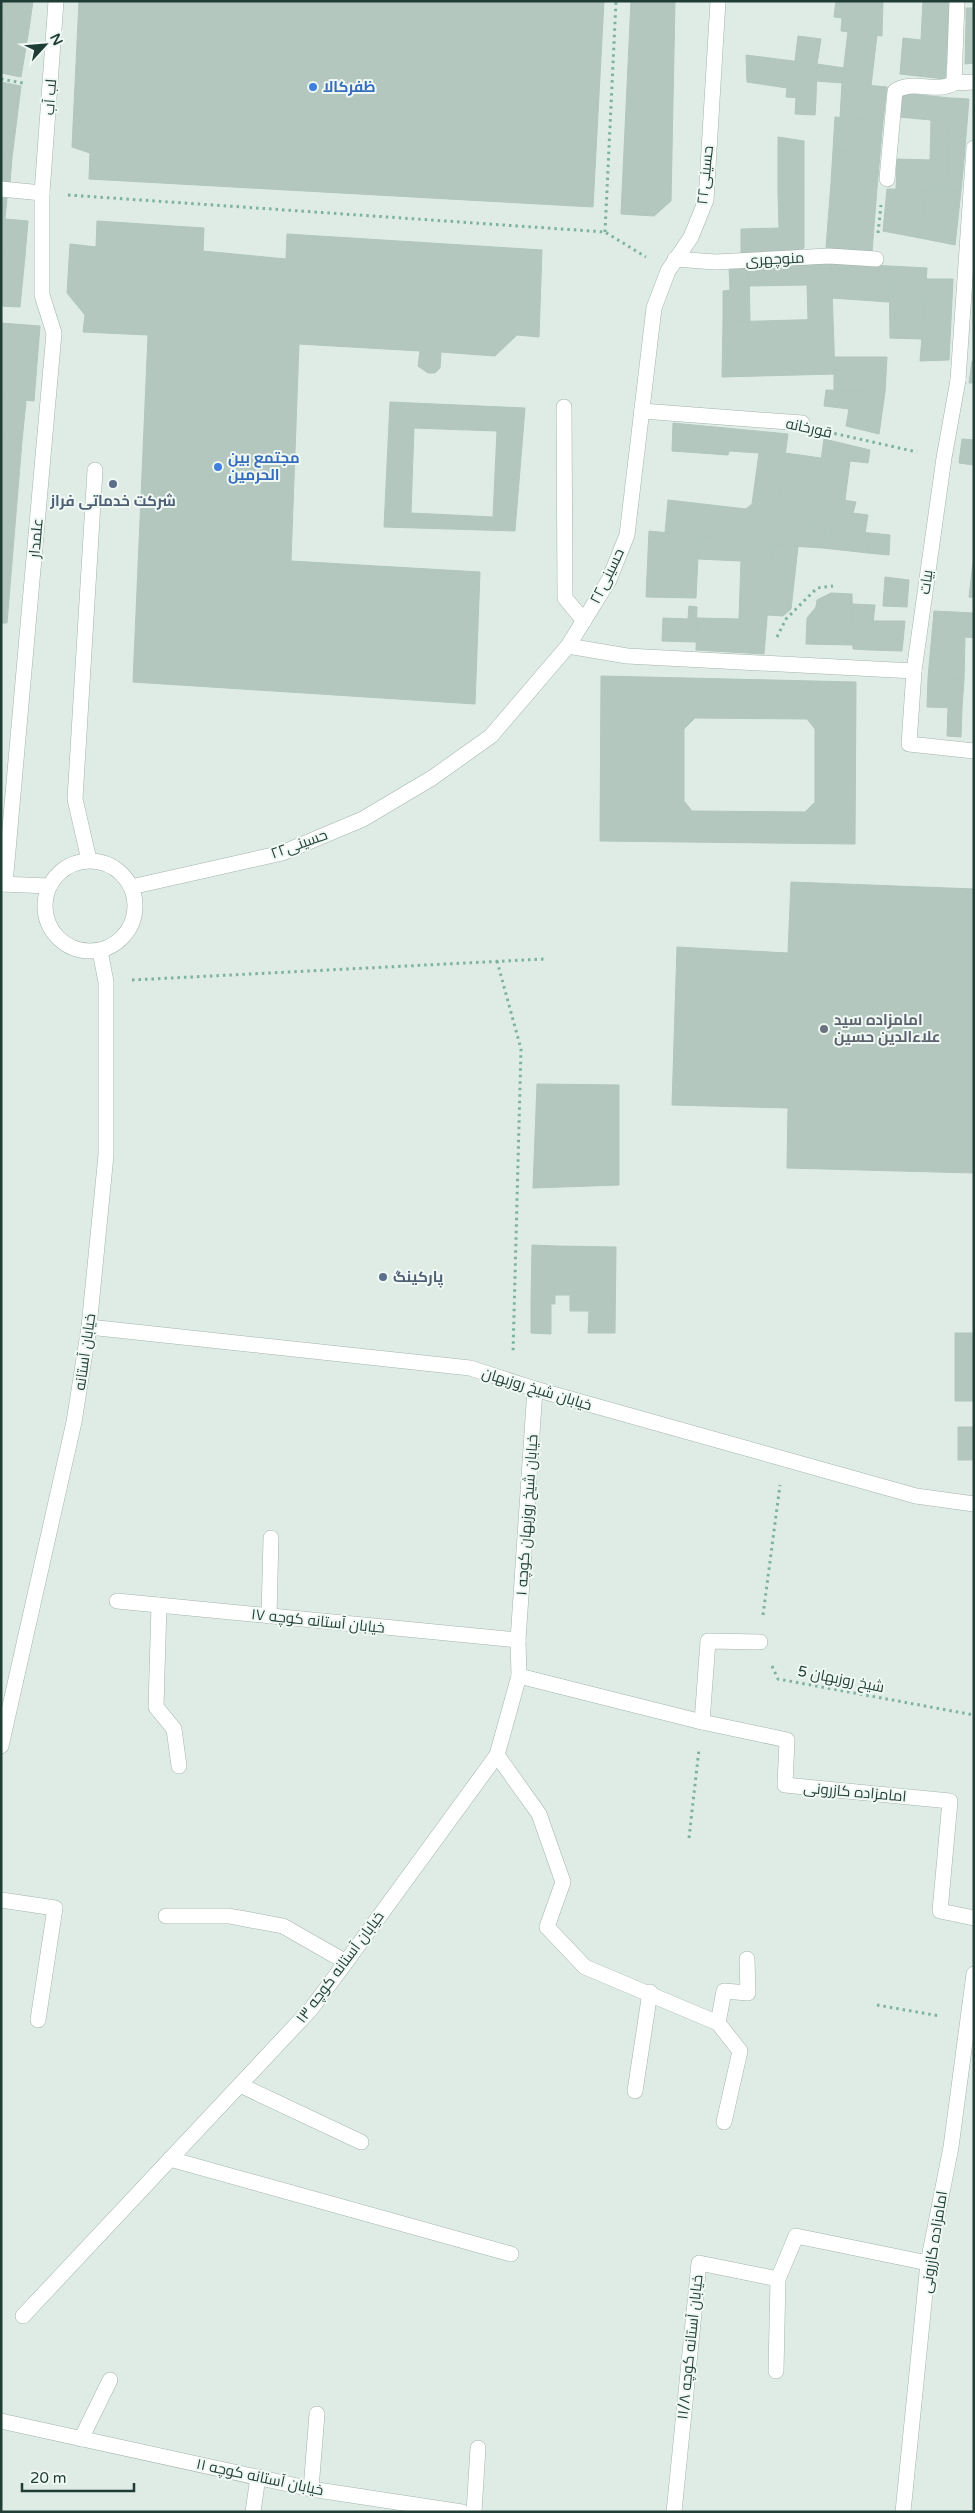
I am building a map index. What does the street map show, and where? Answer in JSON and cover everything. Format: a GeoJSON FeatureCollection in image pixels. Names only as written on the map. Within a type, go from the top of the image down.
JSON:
{"type":"FeatureCollection","features":[{"type":"Feature","properties":{"kind":"street","name":"لب آب"},"geometry":{"type":"LineString","coordinates":[[42,193],[56,1]]}},
{"type":"Feature","properties":{"kind":"street","name":"حسینی۲۲"},"geometry":{"type":"LineString","coordinates":[[131,887],[282,853],[362,819],[432,778],[491,736],[568,646],[608,580],[627,535],[654,308],[671,265],[692,237],[706,200],[718,1]]}},
{"type":"Feature","properties":{"kind":"street"},"geometry":{"type":"LineString","coordinates":[[954,82],[957,1]]}},
{"type":"Feature","properties":{"kind":"street"},"geometry":{"type":"LineString","coordinates":[[887,179],[896,91],[904,85],[946,88],[954,82],[974,82]]}},
{"type":"Feature","properties":{"kind":"street","name":"بیات"},"geometry":{"type":"LineString","coordinates":[[974,148],[958,380],[944,458],[914,671],[908,744],[974,751]]}},
{"type":"Feature","properties":{"kind":"street"},"geometry":{"type":"LineString","coordinates":[[1,189],[42,193]]}},
{"type":"Feature","properties":{"kind":"street","name":"علمدار"},"geometry":{"type":"LineString","coordinates":[[3,884],[54,333],[42,295],[42,193]]}},
{"type":"Feature","properties":{"kind":"street","name":"منوچهری"},"geometry":{"type":"LineString","coordinates":[[671,265],[829,256],[876,259]]}},
{"type":"Feature","properties":{"kind":"street"},"geometry":{"type":"LineString","coordinates":[[564,407],[565,598],[584,621]]}},
{"type":"Feature","properties":{"kind":"street","name":"قورخانه"},"geometry":{"type":"LineString","coordinates":[[642,411],[802,423]]}},
{"type":"Feature","properties":{"kind":"street"},"geometry":{"type":"LineString","coordinates":[[90,860],[75,799],[96,470]]}},
{"type":"Feature","properties":{"kind":"street"},"geometry":{"type":"LineString","coordinates":[[568,646],[627,656],[914,671]]}},
{"type":"Feature","properties":{"kind":"street"},"geometry":{"type":"LineString","coordinates":[[90,860],[106,864],[121,873],[131,887],[135,902],[134,919],[126,933],[115,944],[100,951],[86,952],[71,948],[54,934],[45,915],[44,900],[49,886],[59,872],[73,864],[90,860]]}},
{"type":"Feature","properties":{"kind":"street"},"geometry":{"type":"LineString","coordinates":[[3,884],[49,886]]}},
{"type":"Feature","properties":{"kind":"street","name":"خیابان آستانه"},"geometry":{"type":"LineString","coordinates":[[1,1746],[74,1422],[89,1327],[106,1154],[106,982],[100,951]]}},
{"type":"Feature","properties":{"kind":"street","name":"خیابان شیخ روزبهان"},"geometry":{"type":"LineString","coordinates":[[89,1327],[470,1368],[535,1389],[916,1496],[974,1504]]}},
{"type":"Feature","properties":{"kind":"street","name":"خیابان شیخ روزبهان کوچه ۱"},"geometry":{"type":"LineString","coordinates":[[518,1640],[535,1389]]}},
{"type":"Feature","properties":{"kind":"street"},"geometry":{"type":"LineString","coordinates":[[269,1616],[271,1538]]}},
{"type":"Feature","properties":{"kind":"street","name":"خیابان آستانه کوچه ۱۷"},"geometry":{"type":"LineString","coordinates":[[117,1601],[518,1640]]}},
{"type":"Feature","properties":{"kind":"street"},"geometry":{"type":"LineString","coordinates":[[159,1606],[156,1707],[174,1729],[179,1766]]}},
{"type":"Feature","properties":{"kind":"street","name":"خیابان آستانه کوچه ۱۳"},"geometry":{"type":"LineString","coordinates":[[23,2316],[312,2009],[497,1755],[519,1676],[518,1640]]}},
{"type":"Feature","properties":{"kind":"street"},"geometry":{"type":"LineString","coordinates":[[702,1722],[708,1641],[760,1642]]}},
{"type":"Feature","properties":{"kind":"street","name":"امامزاده کازرونی"},"geometry":{"type":"LineString","coordinates":[[519,1676],[702,1722],[787,1740],[785,1785],[950,1801],[940,1911],[974,1918]]}},
{"type":"Feature","properties":{"kind":"street"},"geometry":{"type":"LineString","coordinates":[[497,1755],[538,1814],[563,1882],[546,1927],[585,1967],[650,1992],[718,2023],[740,2051],[724,2122]]}},
{"type":"Feature","properties":{"kind":"street"},"geometry":{"type":"LineString","coordinates":[[1,1900],[54,1908],[38,2020]]}},
{"type":"Feature","properties":{"kind":"street"},"geometry":{"type":"LineString","coordinates":[[166,1916],[229,1916],[283,1926],[346,1962]]}},
{"type":"Feature","properties":{"kind":"street"},"geometry":{"type":"LineString","coordinates":[[718,2023],[724,1991],[748,1992],[747,1958]]}},
{"type":"Feature","properties":{"kind":"street","name":"امامزاده کازرونی"},"geometry":{"type":"LineString","coordinates":[[903,2512],[928,2263],[969,2049],[968,2021],[974,1974]]}},
{"type":"Feature","properties":{"kind":"street"},"geometry":{"type":"LineString","coordinates":[[635,2091],[650,1992]]}},
{"type":"Feature","properties":{"kind":"street"},"geometry":{"type":"LineString","coordinates":[[240,2085],[361,2142]]}},
{"type":"Feature","properties":{"kind":"street"},"geometry":{"type":"LineString","coordinates":[[170,2159],[511,2254]]}},
{"type":"Feature","properties":{"kind":"street"},"geometry":{"type":"LineString","coordinates":[[776,2371],[778,2279],[796,2236],[928,2263]]}},
{"type":"Feature","properties":{"kind":"street","name":"خیابان آستانه کوچه ۱۱/۸"},"geometry":{"type":"LineString","coordinates":[[674,2512],[699,2263],[778,2279]]}},
{"type":"Feature","properties":{"kind":"street"},"geometry":{"type":"LineString","coordinates":[[81,2439],[110,2380]]}},
{"type":"Feature","properties":{"kind":"street"},"geometry":{"type":"LineString","coordinates":[[311,2488],[316,2414]]}},
{"type":"Feature","properties":{"kind":"street","name":"خیابان آستانه کوچه ۱۱"},"geometry":{"type":"LineString","coordinates":[[1,2421],[402,2507],[462,2512]]}},
{"type":"Feature","properties":{"kind":"street"},"geometry":{"type":"LineString","coordinates":[[474,2512],[478,2448]]}},
{"type":"Feature","properties":{"kind":"street"},"geometry":{"type":"LineString","coordinates":[[253,2512],[258,2477]]}},
{"type":"Feature","properties":{"kind":"path"},"geometry":{"type":"LineString","coordinates":[[605,232],[616,1]]}},
{"type":"Feature","properties":{"kind":"path"},"geometry":{"type":"LineString","coordinates":[[876,259],[883,190],[887,179]]}},
{"type":"Feature","properties":{"kind":"path"},"geometry":{"type":"LineString","coordinates":[[42,193],[605,232],[671,265]]}},
{"type":"Feature","properties":{"kind":"path","name":"قورخانه"},"geometry":{"type":"LineString","coordinates":[[802,423],[826,431],[944,458]]}},
{"type":"Feature","properties":{"kind":"path"},"geometry":{"type":"LineString","coordinates":[[775,664],[776,639],[786,619],[817,588],[833,586]]}},
{"type":"Feature","properties":{"kind":"path"},"geometry":{"type":"LineString","coordinates":[[106,982],[544,959]]}},
{"type":"Feature","properties":{"kind":"path"},"geometry":{"type":"LineString","coordinates":[[497,961],[520,1049],[513,1381]]}},
{"type":"Feature","properties":{"kind":"path"},"geometry":{"type":"LineString","coordinates":[[760,1642],[784,1459]]}},
{"type":"Feature","properties":{"kind":"path","name":"شیخ روزبهان 5"},"geometry":{"type":"LineString","coordinates":[[760,1642],[778,1679],[974,1715]]}},
{"type":"Feature","properties":{"kind":"path"},"geometry":{"type":"LineString","coordinates":[[689,1838],[702,1722]]}},
{"type":"Feature","properties":{"kind":"path"},"geometry":{"type":"LineString","coordinates":[[877,2005],[968,2021]]}},
{"type":"Feature","properties":{"kind":"building"},"geometry":{"type":"Polygon","coordinates":[[[1,1],[33,1],[29,29],[1,24],[1,1]]]}},
{"type":"Feature","properties":{"kind":"building"},"geometry":{"type":"Polygon","coordinates":[[[79,1],[604,1],[593,207],[89,179],[90,153],[72,147],[79,1]]]}},
{"type":"Feature","properties":{"kind":"building"},"geometry":{"type":"Polygon","coordinates":[[[631,1],[675,1],[671,201],[654,216],[621,214],[631,1]]]}},
{"type":"Feature","properties":{"kind":"building"},"geometry":{"type":"Polygon","coordinates":[[[836,1],[883,1],[882,36],[841,31],[842,18],[834,17],[836,1]]]}},
{"type":"Feature","properties":{"kind":"building"},"geometry":{"type":"Polygon","coordinates":[[[923,1],[949,1],[948,43],[921,40],[923,1]]]}},
{"type":"Feature","properties":{"kind":"building"},"geometry":{"type":"Polygon","coordinates":[[[966,8],[974,8],[974,24],[966,24],[966,8]]]}},
{"type":"Feature","properties":{"kind":"building"},"geometry":{"type":"Polygon","coordinates":[[[1,24],[29,29],[21,77],[1,73],[1,24]]]}},
{"type":"Feature","properties":{"kind":"building"},"geometry":{"type":"Polygon","coordinates":[[[966,24],[974,24],[974,63],[965,64],[966,24]]]}},
{"type":"Feature","properties":{"kind":"building"},"geometry":{"type":"Polygon","coordinates":[[[848,31],[877,35],[871,86],[842,83],[848,31]]]}},
{"type":"Feature","properties":{"kind":"building"},"geometry":{"type":"Polygon","coordinates":[[[798,36],[821,39],[817,64],[795,61],[798,36]]]}},
{"type":"Feature","properties":{"kind":"building"},"geometry":{"type":"Polygon","coordinates":[[[903,38],[948,43],[945,79],[900,74],[903,38]]]}},
{"type":"Feature","properties":{"kind":"building"},"geometry":{"type":"Polygon","coordinates":[[[746,55],[817,64],[816,99],[786,97],[787,88],[747,82],[746,55]]]}},
{"type":"Feature","properties":{"kind":"building"},"geometry":{"type":"Polygon","coordinates":[[[817,64],[844,68],[842,83],[816,81],[817,64]]]}},
{"type":"Feature","properties":{"kind":"building"},"geometry":{"type":"Polygon","coordinates":[[[1,82],[21,86],[12,158],[1,156],[1,82]]]}},
{"type":"Feature","properties":{"kind":"building"},"geometry":{"type":"Polygon","coordinates":[[[842,83],[887,87],[883,121],[840,118],[842,83]]]}},
{"type":"Feature","properties":{"kind":"building"},"geometry":{"type":"Polygon","coordinates":[[[900,93],[950,98],[947,190],[896,190],[897,159],[930,160],[931,120],[899,117],[900,93]]]}},
{"type":"Feature","properties":{"kind":"building"},"geometry":{"type":"Polygon","coordinates":[[[796,97],[816,99],[815,115],[795,114],[796,97]]]}},
{"type":"Feature","properties":{"kind":"building"},"geometry":{"type":"Polygon","coordinates":[[[950,98],[969,99],[964,160],[948,159],[950,98]]]}},
{"type":"Feature","properties":{"kind":"building"},"geometry":{"type":"Polygon","coordinates":[[[835,117],[883,121],[880,154],[833,150],[835,117]]]}},
{"type":"Feature","properties":{"kind":"building"},"geometry":{"type":"Polygon","coordinates":[[[778,137],[804,141],[804,192],[778,192],[778,137]]]}},
{"type":"Feature","properties":{"kind":"building"},"geometry":{"type":"Polygon","coordinates":[[[833,150],[880,154],[877,188],[831,183],[833,150]]]}},
{"type":"Feature","properties":{"kind":"building"},"geometry":{"type":"Polygon","coordinates":[[[1,156],[12,158],[10,183],[1,182],[1,156]]]}},
{"type":"Feature","properties":{"kind":"building"},"geometry":{"type":"Polygon","coordinates":[[[948,159],[964,160],[961,191],[947,190],[948,159]]]}},
{"type":"Feature","properties":{"kind":"building"},"geometry":{"type":"Polygon","coordinates":[[[831,183],[877,188],[872,252],[826,248],[831,183]]]}},
{"type":"Feature","properties":{"kind":"building"},"geometry":{"type":"Polygon","coordinates":[[[887,189],[926,190],[920,238],[883,231],[887,189]]]}},
{"type":"Feature","properties":{"kind":"building"},"geometry":{"type":"Polygon","coordinates":[[[926,190],[961,191],[955,245],[920,238],[926,190]]]}},
{"type":"Feature","properties":{"kind":"building"},"geometry":{"type":"Polygon","coordinates":[[[778,192],[804,192],[804,248],[781,254],[741,257],[741,229],[779,228],[778,192]]]}},
{"type":"Feature","properties":{"kind":"building"},"geometry":{"type":"Polygon","coordinates":[[[1,198],[7,198],[5,219],[28,221],[25,256],[1,254],[1,198]]]}},
{"type":"Feature","properties":{"kind":"building","name":"مجتمع بین الحرمین"},"geometry":{"type":"Polygon","coordinates":[[[97,221],[204,228],[203,251],[286,259],[287,234],[542,250],[539,337],[517,335],[495,356],[441,352],[440,368],[435,373],[428,373],[418,366],[420,351],[299,344],[291,561],[480,572],[475,704],[133,682],[148,335],[83,332],[85,315],[67,293],[70,244],[96,247],[97,221]]]}},
{"type":"Feature","properties":{"kind":"building"},"geometry":{"type":"Polygon","coordinates":[[[1,254],[25,256],[20,307],[1,306],[1,254]]]}},
{"type":"Feature","properties":{"kind":"building"},"geometry":{"type":"Polygon","coordinates":[[[831,263],[889,266],[889,302],[832,298],[831,263]]]}},
{"type":"Feature","properties":{"kind":"building"},"geometry":{"type":"Polygon","coordinates":[[[831,263],[833,319],[808,320],[807,285],[749,286],[749,267],[831,263]]]}},
{"type":"Feature","properties":{"kind":"building"},"geometry":{"type":"Polygon","coordinates":[[[889,266],[927,268],[922,339],[890,338],[889,266]]]}},
{"type":"Feature","properties":{"kind":"building"},"geometry":{"type":"Polygon","coordinates":[[[729,267],[749,267],[750,321],[723,322],[723,291],[730,290],[729,267]]]}},
{"type":"Feature","properties":{"kind":"building"},"geometry":{"type":"Polygon","coordinates":[[[926,279],[953,279],[952,300],[925,301],[926,279]]]}},
{"type":"Feature","properties":{"kind":"building"},"geometry":{"type":"Polygon","coordinates":[[[952,300],[949,360],[920,361],[925,301],[952,300]]]}},
{"type":"Feature","properties":{"kind":"building"},"geometry":{"type":"Polygon","coordinates":[[[833,319],[835,374],[722,377],[723,322],[833,319]]]}},
{"type":"Feature","properties":{"kind":"building"},"geometry":{"type":"Polygon","coordinates":[[[1,323],[40,326],[34,401],[1,398],[1,323]]]}},
{"type":"Feature","properties":{"kind":"building"},"geometry":{"type":"Polygon","coordinates":[[[834,357],[887,357],[885,392],[834,391],[834,357]]]}},
{"type":"Feature","properties":{"kind":"building"},"geometry":{"type":"Polygon","coordinates":[[[972,361],[974,361],[974,383],[969,383],[972,361]]]}},
{"type":"Feature","properties":{"kind":"building"},"geometry":{"type":"Polygon","coordinates":[[[826,390],[885,392],[879,434],[846,426],[849,409],[824,406],[826,390]]]}},
{"type":"Feature","properties":{"kind":"building"},"geometry":{"type":"Polygon","coordinates":[[[1,398],[26,401],[22,441],[1,439],[1,398]]]}},
{"type":"Feature","properties":{"kind":"building"},"geometry":{"type":"Polygon","coordinates":[[[390,402],[525,408],[515,531],[384,527],[390,402]],[[414,428],[411,513],[493,517],[497,431],[414,428]]]}},
{"type":"Feature","properties":{"kind":"building"},"geometry":{"type":"Polygon","coordinates":[[[673,423],[788,434],[773,545],[665,532],[668,500],[746,509],[752,504],[759,453],[729,451],[728,455],[672,451],[673,423]]]}},
{"type":"Feature","properties":{"kind":"building"},"geometry":{"type":"Polygon","coordinates":[[[1,439],[22,441],[7,623],[1,623],[1,439]]]}},
{"type":"Feature","properties":{"kind":"building"},"geometry":{"type":"Polygon","coordinates":[[[824,439],[870,450],[868,463],[850,461],[845,500],[816,496],[824,439]]]}},
{"type":"Feature","properties":{"kind":"building"},"geometry":{"type":"Polygon","coordinates":[[[962,439],[974,440],[974,465],[959,463],[962,439]]]}},
{"type":"Feature","properties":{"kind":"building"},"geometry":{"type":"Polygon","coordinates":[[[785,453],[821,458],[812,527],[776,523],[785,453]]]}},
{"type":"Feature","properties":{"kind":"building"},"geometry":{"type":"Polygon","coordinates":[[[816,496],[856,502],[853,513],[868,515],[865,533],[812,527],[816,496]]]}},
{"type":"Feature","properties":{"kind":"building"},"geometry":{"type":"Polygon","coordinates":[[[776,523],[825,529],[823,548],[773,545],[776,523]]]}},
{"type":"Feature","properties":{"kind":"building"},"geometry":{"type":"Polygon","coordinates":[[[825,529],[870,533],[868,553],[823,548],[825,529]]]}},
{"type":"Feature","properties":{"kind":"building"},"geometry":{"type":"Polygon","coordinates":[[[649,531],[699,536],[696,598],[646,597],[649,531]]]}},
{"type":"Feature","properties":{"kind":"building"},"geometry":{"type":"Polygon","coordinates":[[[870,533],[890,535],[889,555],[868,553],[870,533]]]}},
{"type":"Feature","properties":{"kind":"building"},"geometry":{"type":"Polygon","coordinates":[[[699,536],[773,545],[764,654],[696,650],[697,618],[739,619],[741,561],[698,559],[699,536]]]}},
{"type":"Feature","properties":{"kind":"building"},"geometry":{"type":"Polygon","coordinates":[[[773,545],[798,547],[791,609],[783,616],[767,615],[773,545]]]}},
{"type":"Feature","properties":{"kind":"building"},"geometry":{"type":"Polygon","coordinates":[[[974,563],[974,598],[969,597],[974,563]]]}},
{"type":"Feature","properties":{"kind":"building"},"geometry":{"type":"Polygon","coordinates":[[[885,577],[909,580],[907,607],[883,606],[885,577]]]}},
{"type":"Feature","properties":{"kind":"building"},"geometry":{"type":"Polygon","coordinates":[[[831,593],[852,594],[853,645],[806,644],[807,618],[816,607],[817,600],[831,593]]]}},
{"type":"Feature","properties":{"kind":"building"},"geometry":{"type":"Polygon","coordinates":[[[852,604],[875,605],[870,650],[853,649],[852,604]]]}},
{"type":"Feature","properties":{"kind":"building"},"geometry":{"type":"Polygon","coordinates":[[[689,606],[697,607],[696,642],[662,641],[663,618],[688,619],[689,606]]]}},
{"type":"Feature","properties":{"kind":"building"},"geometry":{"type":"Polygon","coordinates":[[[934,611],[974,613],[974,638],[965,637],[964,679],[928,678],[934,611]]]}},
{"type":"Feature","properties":{"kind":"building"},"geometry":{"type":"Polygon","coordinates":[[[873,621],[905,621],[902,651],[870,650],[873,621]]]}},
{"type":"Feature","properties":{"kind":"building"},"geometry":{"type":"Polygon","coordinates":[[[601,676],[856,682],[855,844],[600,841],[601,676]],[[695,718],[684,729],[684,801],[692,811],[805,812],[815,802],[815,729],[807,719],[695,718]]]}},
{"type":"Feature","properties":{"kind":"building"},"geometry":{"type":"Polygon","coordinates":[[[928,678],[964,679],[962,708],[927,707],[928,678]]]}},
{"type":"Feature","properties":{"kind":"building"},"geometry":{"type":"Polygon","coordinates":[[[948,708],[962,708],[961,737],[947,736],[948,708]]]}},
{"type":"Feature","properties":{"kind":"building","name":"امامزاده سید علاءالدین حسین"},"geometry":{"type":"Polygon","coordinates":[[[791,882],[974,889],[974,1173],[787,1168],[788,1108],[672,1105],[677,947],[788,953],[791,882]]]}},
{"type":"Feature","properties":{"kind":"building"},"geometry":{"type":"Polygon","coordinates":[[[537,1084],[619,1085],[619,1185],[533,1188],[537,1084]]]}},
{"type":"Feature","properties":{"kind":"building"},"geometry":{"type":"Polygon","coordinates":[[[532,1245],[555,1246],[555,1304],[531,1303],[532,1245]]]}},
{"type":"Feature","properties":{"kind":"building"},"geometry":{"type":"Polygon","coordinates":[[[555,1246],[616,1247],[615,1333],[588,1333],[589,1311],[570,1311],[570,1295],[555,1295],[555,1246]]]}},
{"type":"Feature","properties":{"kind":"building"},"geometry":{"type":"Polygon","coordinates":[[[531,1303],[551,1304],[551,1334],[531,1333],[531,1303]]]}},
{"type":"Feature","properties":{"kind":"building"},"geometry":{"type":"Polygon","coordinates":[[[955,1333],[972,1333],[974,1401],[955,1401],[955,1333]]]}},
{"type":"Feature","properties":{"kind":"building"},"geometry":{"type":"Polygon","coordinates":[[[958,1427],[974,1427],[974,1460],[958,1460],[958,1427]]]}},
{"type":"Feature","properties":{"kind":"place","name":"ظفرکالا"},"geometry":{"type":"Point","coordinates":[313,87]}},
{"type":"Feature","properties":{"kind":"place","name":"مجتمع بین الحرمین"},"geometry":{"type":"Point","coordinates":[218,467]}},
{"type":"Feature","properties":{"kind":"place","name":"شرکت خدماتی فراز"},"geometry":{"type":"Point","coordinates":[113,484]}},
{"type":"Feature","properties":{"kind":"place","name":"امامزاده سید علاءالدین حسین"},"geometry":{"type":"Point","coordinates":[824,1029]}},
{"type":"Feature","properties":{"kind":"place","name":"پارکینگ"},"geometry":{"type":"Point","coordinates":[383,1277]}}]}
